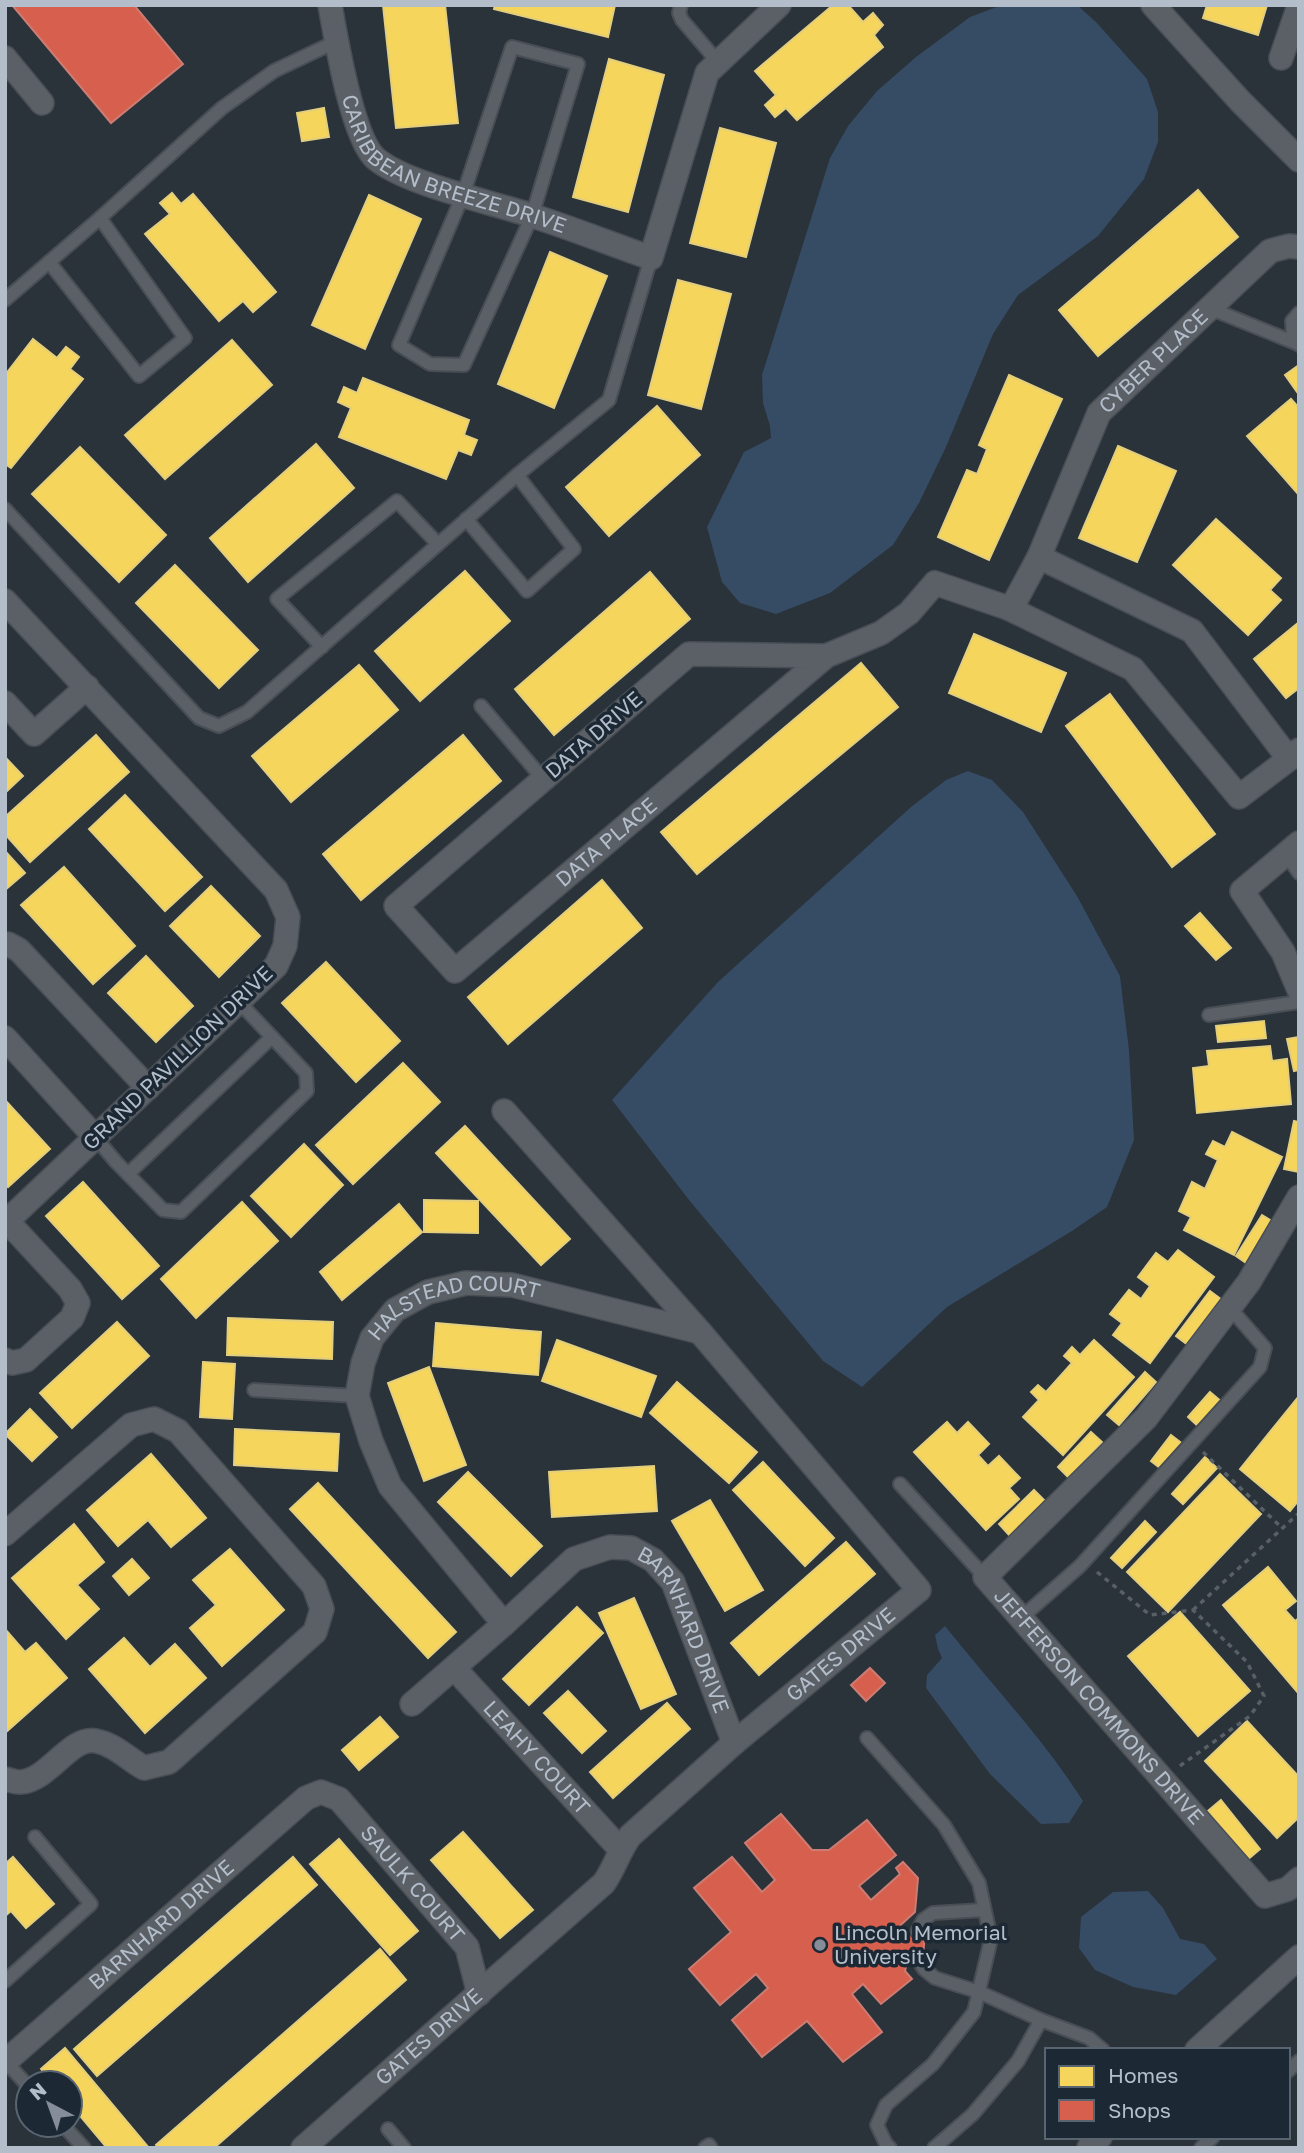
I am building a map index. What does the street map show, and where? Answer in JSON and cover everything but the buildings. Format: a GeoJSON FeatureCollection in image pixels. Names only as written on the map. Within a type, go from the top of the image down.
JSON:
{"type":"FeatureCollection","features":[{"type":"Feature","properties":{"kind":"street","name":"CARIBBEAN BREEZE DRIVE"},"geometry":{"type":"LineString","coordinates":[[330,5],[345,85],[364,141],[375,157],[405,175],[651,258]]}},
{"type":"Feature","properties":{"kind":"street"},"geometry":{"type":"LineString","coordinates":[[651,258],[707,73],[779,5]]}},
{"type":"Feature","properties":{"kind":"street"},"geometry":{"type":"LineString","coordinates":[[1153,5],[1299,160]]}},
{"type":"Feature","properties":{"kind":"street"},"geometry":{"type":"LineString","coordinates":[[1281,58],[1299,6]]}},
{"type":"Feature","properties":{"kind":"street"},"geometry":{"type":"LineString","coordinates":[[5,58],[42,103]]}},
{"type":"Feature","properties":{"kind":"street","name":"CYBER PLACE"},"geometry":{"type":"LineString","coordinates":[[1008,608],[1010,609],[1039,558],[1099,413],[1270,251],[1289,246],[1299,247]]}},
{"type":"Feature","properties":{"kind":"street"},"geometry":{"type":"LineString","coordinates":[[826,656],[881,633],[909,613],[936,583],[1008,608],[1133,669],[1239,797],[1294,755],[1192,631],[1039,558]]}},
{"type":"Feature","properties":{"kind":"street","name":"GRAND PAVILLION DRIVE"},"geometry":{"type":"LineString","coordinates":[[5,601],[276,890],[288,917],[285,946],[276,966],[6,1222]]}},
{"type":"Feature","properties":{"kind":"street","name":"DATA DRIVE"},"geometry":{"type":"LineString","coordinates":[[396,906],[688,654],[826,656]]}},
{"type":"Feature","properties":{"kind":"street","name":"DATA PLACE"},"geometry":{"type":"LineString","coordinates":[[396,906],[455,971],[826,656]]}},
{"type":"Feature","properties":{"kind":"street"},"geometry":{"type":"LineString","coordinates":[[5,703],[34,734],[87,687]]}},
{"type":"Feature","properties":{"kind":"street"},"geometry":{"type":"LineString","coordinates":[[1295,857],[1242,891],[1283,952],[1299,990]]}},
{"type":"Feature","properties":{"kind":"street"},"geometry":{"type":"LineString","coordinates":[[5,945],[19,950],[148,1088]]}},
{"type":"Feature","properties":{"kind":"street"},"geometry":{"type":"LineString","coordinates":[[5,1038],[95,1137]]}},
{"type":"Feature","properties":{"kind":"street","name":"GATES DRIVE"},"geometry":{"type":"LineString","coordinates":[[303,2148],[604,1883],[615,1868],[620,1849],[630,1836],[734,1743],[919,1590],[700,1332],[504,1111]]}},
{"type":"Feature","properties":{"kind":"street","name":"JEFFERSON COMMONS DRIVE"},"geometry":{"type":"LineString","coordinates":[[1299,1197],[1249,1282],[1146,1418],[985,1577],[1265,1896],[1288,1889],[1299,1879]]}},
{"type":"Feature","properties":{"kind":"street"},"geometry":{"type":"LineString","coordinates":[[5,1360],[12,1363],[26,1360],[72,1318],[78,1303],[70,1289],[6,1222]]}},
{"type":"Feature","properties":{"kind":"street","name":"HALSTEAD COURT"},"geometry":{"type":"LineString","coordinates":[[504,1624],[390,1486],[371,1441],[357,1396],[363,1363],[372,1338],[396,1310],[428,1292],[466,1283],[512,1285],[700,1332]]}},
{"type":"Feature","properties":{"kind":"street"},"geometry":{"type":"LineString","coordinates":[[5,1534],[131,1425],[154,1419],[178,1431],[314,1586],[322,1609],[315,1632],[169,1762],[144,1768],[110,1745],[93,1740],[74,1747],[46,1771],[22,1782],[5,1779]]}},
{"type":"Feature","properties":{"kind":"street","name":"BARNHARD DRIVE"},"geometry":{"type":"LineString","coordinates":[[412,1704],[574,1559],[610,1547],[631,1548],[653,1560],[673,1582],[734,1743]]}},
{"type":"Feature","properties":{"kind":"street","name":"LEAHY COURT"},"geometry":{"type":"LineString","coordinates":[[454,1668],[620,1849]]}},
{"type":"Feature","properties":{"kind":"street","name":"BARNHARD DRIVE"},"geometry":{"type":"LineString","coordinates":[[5,2062],[306,1798],[321,1792]]}},
{"type":"Feature","properties":{"kind":"street","name":"SAULK COURT"},"geometry":{"type":"LineString","coordinates":[[321,1792],[339,1799],[467,1947],[479,1994]]}},
{"type":"Feature","properties":{"kind":"street"},"geometry":{"type":"LineString","coordinates":[[1199,2048],[1298,1960]]}},
{"type":"Feature","properties":{"kind":"lane"},"geometry":{"type":"LineString","coordinates":[[681,5],[679,13],[682,20],[718,62]]}},
{"type":"Feature","properties":{"kind":"lane"},"geometry":{"type":"LineString","coordinates":[[5,300],[222,108],[274,71],[337,41]]}},
{"type":"Feature","properties":{"kind":"lane"},"geometry":{"type":"LineString","coordinates":[[512,47],[578,64],[532,216],[464,365],[430,364],[399,345],[463,195],[512,47]]}},
{"type":"Feature","properties":{"kind":"lane"},"geometry":{"type":"LineString","coordinates":[[49,262],[139,376],[185,338],[100,218]]}},
{"type":"Feature","properties":{"kind":"lane"},"geometry":{"type":"LineString","coordinates":[[5,509],[199,718],[219,726],[247,712],[517,475],[609,400],[651,258]]}},
{"type":"Feature","properties":{"kind":"lane"},"geometry":{"type":"LineString","coordinates":[[1209,308],[1298,345]]}},
{"type":"Feature","properties":{"kind":"lane"},"geometry":{"type":"LineString","coordinates":[[1298,345],[1293,334],[1292,321],[1299,313]]}},
{"type":"Feature","properties":{"kind":"lane"},"geometry":{"type":"LineString","coordinates":[[466,519],[527,591],[574,550],[517,475]]}},
{"type":"Feature","properties":{"kind":"lane"},"geometry":{"type":"LineString","coordinates":[[322,647],[277,599],[397,501],[438,544]]}},
{"type":"Feature","properties":{"kind":"lane"},"geometry":{"type":"LineString","coordinates":[[481,706],[543,779]]}},
{"type":"Feature","properties":{"kind":"lane"},"geometry":{"type":"LineString","coordinates":[[95,1137],[163,1210],[181,1212],[307,1091],[306,1073],[239,1002]]}},
{"type":"Feature","properties":{"kind":"lane"},"geometry":{"type":"LineString","coordinates":[[1209,1015],[1299,1002]]}},
{"type":"Feature","properties":{"kind":"lane"},"geometry":{"type":"LineString","coordinates":[[128,1174],[272,1037]]}},
{"type":"Feature","properties":{"kind":"lane"},"geometry":{"type":"LineString","coordinates":[[1021,1618],[1084,1562],[1260,1367],[1265,1348],[1230,1308]]}},
{"type":"Feature","properties":{"kind":"lane"},"geometry":{"type":"LineString","coordinates":[[254,1390],[357,1396]]}},
{"type":"Feature","properties":{"kind":"lane"},"geometry":{"type":"LineString","coordinates":[[900,1484],[985,1577]]}},
{"type":"Feature","properties":{"kind":"lane"},"geometry":{"type":"LineString","coordinates":[[867,1738],[944,1825],[979,1883],[990,1939],[974,2012],[933,2064],[886,2105],[877,2125],[890,2148]]}},
{"type":"Feature","properties":{"kind":"lane"},"geometry":{"type":"LineString","coordinates":[[5,1981],[91,1904],[35,1837]]}},
{"type":"Feature","properties":{"kind":"lane"},"geometry":{"type":"LineString","coordinates":[[917,1932],[923,1920],[933,1913],[984,1910]]}},
{"type":"Feature","properties":{"kind":"lane"},"geometry":{"type":"LineString","coordinates":[[916,1957],[934,1978],[979,1992],[1089,2038],[1101,2048]]}},
{"type":"Feature","properties":{"kind":"lane"},"geometry":{"type":"LineString","coordinates":[[934,2148],[974,2114],[1018,2061],[1041,2020]]}},
{"type":"Feature","properties":{"kind":"lane"},"geometry":{"type":"LineString","coordinates":[[388,2129],[404,2148]]}},
{"type":"Feature","properties":{"kind":"lane"},"geometry":{"type":"LineString","coordinates":[[705,2148],[709,2145],[712,2148]]}},
{"type":"Feature","properties":{"kind":"path"},"geometry":{"type":"LineString","coordinates":[[1192,1442],[1282,1528]]}},
{"type":"Feature","properties":{"kind":"path"},"geometry":{"type":"LineString","coordinates":[[1084,1562],[1150,1615],[1193,1610],[1298,1514]]}},
{"type":"Feature","properties":{"kind":"path"},"geometry":{"type":"LineString","coordinates":[[1162,1779],[1250,1716],[1264,1696],[1247,1662],[1193,1610]]}},
{"type":"Feature","properties":{"kind":"water"},"geometry":{"type":"Polygon","coordinates":[[[1002,5],[1077,5],[1096,22],[1147,79],[1158,112],[1158,142],[1144,179],[1098,236],[1018,295],[993,334],[946,447],[919,503],[893,545],[830,593],[776,614],[740,603],[722,582],[707,527],[744,452],[771,438],[763,403],[762,375],[830,158],[848,126],[877,91],[916,57],[970,17],[1002,5]]]}},
{"type":"Feature","properties":{"kind":"water"},"geometry":{"type":"Polygon","coordinates":[[[968,771],[992,780],[1023,812],[1077,896],[1120,976],[1129,1050],[1134,1140],[1107,1207],[947,1307],[862,1387],[823,1361],[689,1200],[612,1100],[718,982],[911,807],[946,780],[968,771]]]}},
{"type":"Feature","properties":{"kind":"water"},"geometry":{"type":"Polygon","coordinates":[[[945,1626],[1034,1733],[1083,1801],[1069,1823],[1041,1824],[990,1774],[926,1688],[927,1675],[942,1658],[935,1635],[945,1626]]]}},
{"type":"Feature","properties":{"kind":"water"},"geometry":{"type":"Polygon","coordinates":[[[1148,1891],[1163,1908],[1180,1939],[1204,1944],[1217,1959],[1176,1995],[1133,1987],[1095,1970],[1079,1948],[1081,1917],[1113,1892],[1148,1891]]]}},
{"type":"Feature","properties":{"kind":"place","name":"Lincoln Memorial University"},"geometry":{"type":"Point","coordinates":[820,1945]}}]}
